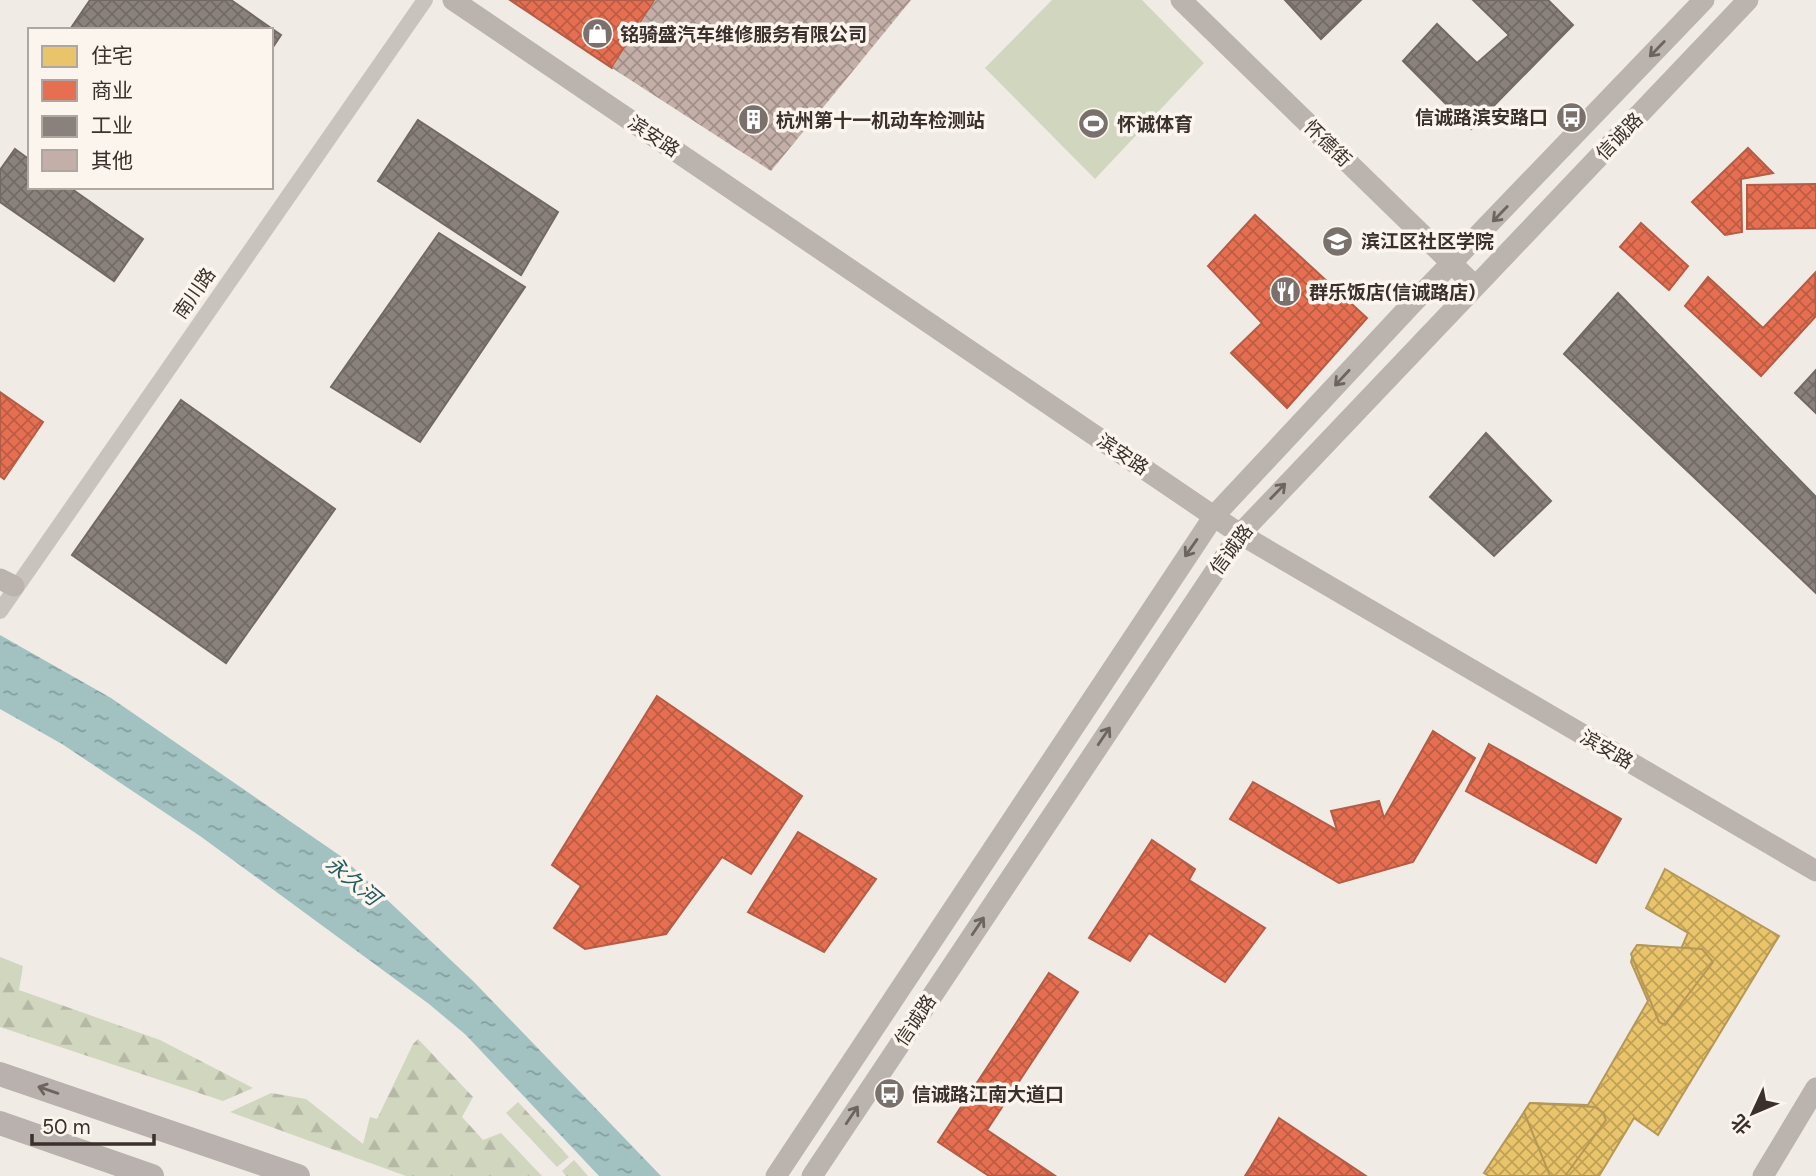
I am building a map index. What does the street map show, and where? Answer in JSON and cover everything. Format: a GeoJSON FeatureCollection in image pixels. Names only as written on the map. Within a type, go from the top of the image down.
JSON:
{"type":"FeatureCollection","features":[{"type":"Feature","properties":{"kind":"main road","name":"滨安路"},"geometry":{"type":"LineString","coordinates":[[453,0],[1240,534],[1816,871]]}},
{"type":"Feature","properties":{"kind":"main road","name":"怀德街"},"geometry":{"type":"LineString","coordinates":[[1181,0],[1475,286]]}},
{"type":"Feature","properties":{"kind":"main road","name":"信诚路"},"geometry":{"type":"LineString","coordinates":[[776,1176],[1214,516],[1704,0]]}},
{"type":"Feature","properties":{"kind":"main road","name":"信诚路"},"geometry":{"type":"LineString","coordinates":[[813,1174],[1240,534],[1748,0]]}},
{"type":"Feature","properties":{"kind":"main road"},"geometry":{"type":"LineString","coordinates":[[0,1074],[298,1176]]}},
{"type":"Feature","properties":{"kind":"main road"},"geometry":{"type":"LineString","coordinates":[[1763,1176],[1816,1088]]}},
{"type":"Feature","properties":{"kind":"main road"},"geometry":{"type":"LineString","coordinates":[[0,1123],[152,1176]]}},
{"type":"Feature","properties":{"kind":"street","name":"南川路"},"geometry":{"type":"LineString","coordinates":[[0,611],[7,583],[425,0]]}},
{"type":"Feature","properties":{"kind":"green space","name":"怀诚体育"},"geometry":{"type":"Polygon","coordinates":[[[1052,0],[1142,0],[1204,63],[1095,179],[985,68],[1052,0]]]}},
{"type":"Feature","properties":{"kind":"green space"},"geometry":{"type":"Polygon","coordinates":[[[0,957],[23,966],[19,990],[160,1040],[253,1088],[223,1101],[0,1027],[0,957]]]}},
{"type":"Feature","properties":{"kind":"green space"},"geometry":{"type":"Polygon","coordinates":[[[418,1039],[473,1097],[462,1117],[483,1140],[501,1133],[542,1176],[406,1176],[230,1112],[271,1093],[306,1099],[363,1144],[370,1117],[377,1119],[413,1044],[418,1039]]]}},
{"type":"Feature","properties":{"kind":"green space"},"geometry":{"type":"Polygon","coordinates":[[[518,1102],[569,1157],[557,1167],[506,1113],[518,1102]]]}},
{"type":"Feature","properties":{"kind":"green space"},"geometry":{"type":"Polygon","coordinates":[[[574,1160],[588,1176],[566,1176],[562,1171],[574,1160]]]}},
{"type":"Feature","properties":{"kind":"water","name":"永久河"},"geometry":{"type":"Polygon","coordinates":[[[0,635],[111,698],[342,857],[474,982],[661,1176],[599,1176],[466,1035],[429,1004],[200,836],[62,744],[0,709],[0,635]]]}},
{"type":"Feature","properties":{"kind":"building: 住宅"},"geometry":{"type":"Polygon","coordinates":[[[1665,869],[1779,936],[1658,1135],[1634,1118],[1599,1176],[1489,1176],[1484,1173],[1530,1103],[1588,1105],[1648,1001],[1631,962],[1638,945],[1681,949],[1688,933],[1646,908],[1665,869]]]}},
{"type":"Feature","properties":{"kind":"building: 住宅"},"geometry":{"type":"Polygon","coordinates":[[[1637,945],[1702,949],[1713,962],[1665,1025],[1659,1022],[1631,954],[1637,945]]]}},
{"type":"Feature","properties":{"kind":"building: 住宅"},"geometry":{"type":"Polygon","coordinates":[[[1530,1103],[1595,1107],[1603,1113],[1606,1120],[1565,1176],[1550,1176],[1524,1112],[1530,1103]]]}},
{"type":"Feature","properties":{"kind":"building: 商业","name":"铭骑盛汽车维修服务有限公司"},"geometry":{"type":"Polygon","coordinates":[[[510,0],[655,0],[612,68],[510,0]]]}},
{"type":"Feature","properties":{"kind":"building: 商业"},"geometry":{"type":"Polygon","coordinates":[[[1748,148],[1773,173],[1741,179],[1742,232],[1725,235],[1692,202],[1748,148]]]}},
{"type":"Feature","properties":{"kind":"building: 商业"},"geometry":{"type":"Polygon","coordinates":[[[1816,184],[1816,228],[1747,229],[1747,185],[1816,184]]]}},
{"type":"Feature","properties":{"kind":"building: 商业","name":"群乐饭店(信诚路店)"},"geometry":{"type":"Polygon","coordinates":[[[1255,215],[1367,318],[1287,408],[1231,353],[1262,323],[1208,266],[1255,215]]]}},
{"type":"Feature","properties":{"kind":"building: 商业"},"geometry":{"type":"Polygon","coordinates":[[[1641,223],[1688,266],[1669,290],[1620,247],[1641,223]]]}},
{"type":"Feature","properties":{"kind":"building: 商业"},"geometry":{"type":"Polygon","coordinates":[[[1815,273],[1816,316],[1761,376],[1685,306],[1708,277],[1763,328],[1815,273]]]}},
{"type":"Feature","properties":{"kind":"building: 商业"},"geometry":{"type":"Polygon","coordinates":[[[0,392],[43,422],[4,479],[0,476],[0,392]]]}},
{"type":"Feature","properties":{"kind":"building: 商业"},"geometry":{"type":"Polygon","coordinates":[[[657,696],[802,796],[751,874],[722,857],[666,934],[585,949],[554,928],[581,886],[552,865],[657,696]]]}},
{"type":"Feature","properties":{"kind":"building: 商业"},"geometry":{"type":"Polygon","coordinates":[[[1433,731],[1475,758],[1413,862],[1339,883],[1230,819],[1253,782],[1337,830],[1331,811],[1379,801],[1384,818],[1433,731]]]}},
{"type":"Feature","properties":{"kind":"building: 商业"},"geometry":{"type":"Polygon","coordinates":[[[1489,744],[1621,819],[1596,863],[1466,791],[1489,744]]]}},
{"type":"Feature","properties":{"kind":"building: 商业"},"geometry":{"type":"Polygon","coordinates":[[[798,832],[876,879],[824,952],[748,912],[798,832]]]}},
{"type":"Feature","properties":{"kind":"building: 商业"},"geometry":{"type":"Polygon","coordinates":[[[1152,840],[1195,869],[1189,880],[1265,928],[1225,982],[1149,933],[1130,961],[1089,938],[1152,840]]]}},
{"type":"Feature","properties":{"kind":"building: 商业"},"geometry":{"type":"Polygon","coordinates":[[[1049,973],[1078,992],[987,1130],[1054,1175],[989,1176],[938,1142],[1049,973]]]}},
{"type":"Feature","properties":{"kind":"building: 商业"},"geometry":{"type":"Polygon","coordinates":[[[1279,1118],[1366,1176],[1269,1176],[1252,1165],[1279,1118]]]}},
{"type":"Feature","properties":{"kind":"building: 商业"},"geometry":{"type":"Polygon","coordinates":[[[1252,1165],[1269,1176],[1245,1176],[1252,1165]]]}},
{"type":"Feature","properties":{"kind":"building: 工业"},"geometry":{"type":"Polygon","coordinates":[[[90,0],[231,0],[271,28],[71,28],[90,0]]]}},
{"type":"Feature","properties":{"kind":"building: 工业"},"geometry":{"type":"Polygon","coordinates":[[[1285,0],[1361,0],[1321,39],[1285,0]]]}},
{"type":"Feature","properties":{"kind":"building: 工业"},"geometry":{"type":"Polygon","coordinates":[[[1473,0],[1548,0],[1573,25],[1471,129],[1403,61],[1437,24],[1477,63],[1509,35],[1473,0]]]}},
{"type":"Feature","properties":{"kind":"building: 工业"},"geometry":{"type":"Polygon","coordinates":[[[273,29],[281,35],[273,47],[273,29]]]}},
{"type":"Feature","properties":{"kind":"building: 工业"},"geometry":{"type":"Polygon","coordinates":[[[418,120],[558,212],[521,275],[378,181],[418,120]]]}},
{"type":"Feature","properties":{"kind":"building: 工业"},"geometry":{"type":"Polygon","coordinates":[[[15,149],[28,159],[28,189],[72,189],[143,239],[114,281],[0,202],[0,170],[15,149]]]}},
{"type":"Feature","properties":{"kind":"building: 工业"},"geometry":{"type":"Polygon","coordinates":[[[439,233],[525,287],[420,442],[331,387],[439,233]]]}},
{"type":"Feature","properties":{"kind":"building: 工业"},"geometry":{"type":"Polygon","coordinates":[[[1618,293],[1816,497],[1816,593],[1564,354],[1618,293]]]}},
{"type":"Feature","properties":{"kind":"building: 工业"},"geometry":{"type":"Polygon","coordinates":[[[1816,370],[1816,413],[1795,393],[1816,370]]]}},
{"type":"Feature","properties":{"kind":"building: 工业"},"geometry":{"type":"Polygon","coordinates":[[[181,400],[335,509],[226,663],[72,555],[181,400]]]}},
{"type":"Feature","properties":{"kind":"building: 工业"},"geometry":{"type":"Polygon","coordinates":[[[1486,433],[1551,501],[1494,556],[1430,497],[1486,433]]]}},
{"type":"Feature","properties":{"kind":"building: 其他","name":"杭州第十一机动车检测站"},"geometry":{"type":"Polygon","coordinates":[[[655,0],[911,0],[771,171],[612,68],[655,0]]]}},
{"type":"Feature","properties":{"kind":"place","name":"铭骑盛汽车维修服务有限公司"},"geometry":{"type":"Point","coordinates":[597,34]}},
{"type":"Feature","properties":{"kind":"place","name":"信诚路滨安路口"},"geometry":{"type":"Point","coordinates":[1571,117]}},
{"type":"Feature","properties":{"kind":"place","name":"杭州第十一机动车检测站"},"geometry":{"type":"Point","coordinates":[753,120]}},
{"type":"Feature","properties":{"kind":"place","name":"怀诚体育"},"geometry":{"type":"Point","coordinates":[1094,124]}},
{"type":"Feature","properties":{"kind":"place","name":"滨江区社区学院"},"geometry":{"type":"Point","coordinates":[1338,241]}},
{"type":"Feature","properties":{"kind":"place","name":"群乐饭店(信诚路店)"},"geometry":{"type":"Point","coordinates":[1286,292]}},
{"type":"Feature","properties":{"kind":"place","name":"信诚路江南大道口"},"geometry":{"type":"Point","coordinates":[889,1094]}}]}
